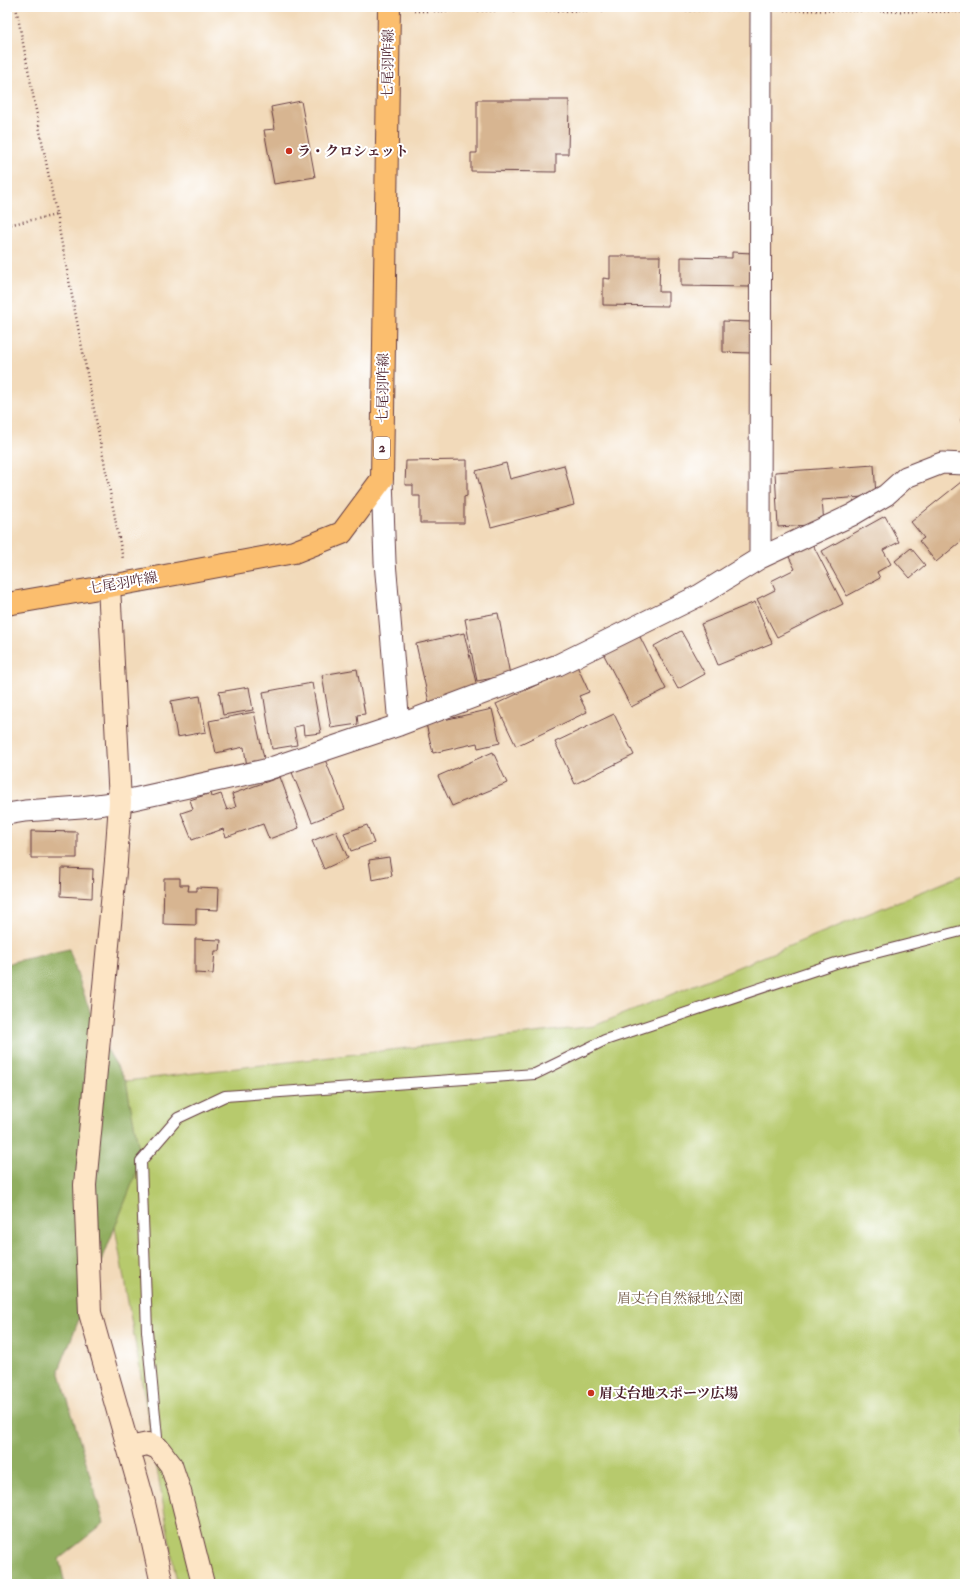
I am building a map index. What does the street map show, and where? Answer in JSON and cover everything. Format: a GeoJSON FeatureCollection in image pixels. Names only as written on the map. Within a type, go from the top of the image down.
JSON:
{"type":"FeatureCollection","features":[{"type":"Feature","properties":{"kind":"main road","name":"七尾羽咋線"},"geometry":{"type":"LineString","coordinates":[[7,604],[294,552],[342,534],[382,479],[389,9]]}},
{"type":"Feature","properties":{"kind":"street"},"geometry":{"type":"LineString","coordinates":[[760,558],[761,8]]}},
{"type":"Feature","properties":{"kind":"street"},"geometry":{"type":"LineString","coordinates":[[7,814],[120,802],[265,770],[399,725],[558,665],[700,595],[760,558],[852,515],[886,495],[906,477],[942,463],[965,464]]}},
{"type":"Feature","properties":{"kind":"street"},"geometry":{"type":"LineString","coordinates":[[382,479],[385,562],[399,725]]}},
{"type":"Feature","properties":{"kind":"street"},"geometry":{"type":"LineString","coordinates":[[118,584],[120,802],[116,861],[85,1185],[90,1314],[144,1503],[162,1584]]}},
{"type":"Feature","properties":{"kind":"street"},"geometry":{"type":"LineString","coordinates":[[129,1448],[148,1444],[158,1448],[170,1466],[180,1492],[203,1584]]}},
{"type":"Feature","properties":{"kind":"lane"},"geometry":{"type":"LineString","coordinates":[[158,1448],[147,1331],[141,1161],[178,1118],[226,1096],[536,1074],[605,1040],[836,963],[965,930]]}},
{"type":"Feature","properties":{"kind":"path"},"geometry":{"type":"LineString","coordinates":[[16,7],[57,216],[118,584]]}},
{"type":"Feature","properties":{"kind":"path"},"geometry":{"type":"LineString","coordinates":[[389,9],[761,8],[965,12]]}},
{"type":"Feature","properties":{"kind":"path"},"geometry":{"type":"LineString","coordinates":[[7,225],[57,216]]}},
{"type":"Feature","properties":{"kind":"green space","name":"眉丈台自然緑地公園"},"geometry":{"type":"Polygon","coordinates":[[[965,874],[965,1584],[177,1584],[115,1227],[126,1081],[594,1026],[965,874]]]}},
{"type":"Feature","properties":{"kind":"green space"},"geometry":{"type":"Polygon","coordinates":[[[69,949],[97,1033],[126,1081],[141,1161],[59,1370],[104,1523],[59,1559],[65,1584],[7,1584],[7,965],[12,962],[69,949]]]}},
{"type":"Feature","properties":{"kind":"building"},"geometry":{"type":"Polygon","coordinates":[[[477,100],[569,100],[568,154],[556,154],[556,172],[471,171],[471,153],[477,153],[477,100]]]}},
{"type":"Feature","properties":{"kind":"building"},"geometry":{"type":"Polygon","coordinates":[[[301,101],[315,177],[274,184],[264,130],[275,129],[271,107],[301,101]]]}},
{"type":"Feature","properties":{"kind":"building"},"geometry":{"type":"Polygon","coordinates":[[[732,252],[752,253],[751,287],[681,286],[681,257],[732,258],[732,252]]]}},
{"type":"Feature","properties":{"kind":"building"},"geometry":{"type":"Polygon","coordinates":[[[610,256],[660,256],[659,292],[668,292],[668,306],[603,305],[603,278],[610,279],[610,256]]]}},
{"type":"Feature","properties":{"kind":"building"},"geometry":{"type":"Polygon","coordinates":[[[723,321],[751,322],[750,353],[723,352],[723,321]]]}},
{"type":"Feature","properties":{"kind":"building"},"geometry":{"type":"Polygon","coordinates":[[[965,418],[965,441],[964,441],[961,419],[965,418]]]}},
{"type":"Feature","properties":{"kind":"building"},"geometry":{"type":"Polygon","coordinates":[[[467,460],[467,496],[464,497],[464,523],[420,523],[420,496],[413,496],[413,485],[405,485],[406,461],[467,460]]]}},
{"type":"Feature","properties":{"kind":"building"},"geometry":{"type":"Polygon","coordinates":[[[506,463],[510,479],[564,465],[574,505],[491,527],[476,471],[506,463]]]}},
{"type":"Feature","properties":{"kind":"building"},"geometry":{"type":"Polygon","coordinates":[[[874,465],[876,496],[822,500],[824,524],[778,527],[775,472],[874,465]]]}},
{"type":"Feature","properties":{"kind":"building"},"geometry":{"type":"Polygon","coordinates":[[[961,482],[965,487],[965,538],[936,562],[919,541],[924,538],[911,522],[961,482]]]}},
{"type":"Feature","properties":{"kind":"building"},"geometry":{"type":"Polygon","coordinates":[[[885,516],[899,542],[883,550],[891,564],[877,572],[880,578],[847,596],[822,551],[885,516]]]}},
{"type":"Feature","properties":{"kind":"building"},"geometry":{"type":"Polygon","coordinates":[[[811,541],[843,604],[777,637],[757,599],[775,590],[771,581],[795,569],[787,553],[811,541]]]}},
{"type":"Feature","properties":{"kind":"building"},"geometry":{"type":"Polygon","coordinates":[[[911,548],[925,565],[910,578],[895,561],[911,548]]]}},
{"type":"Feature","properties":{"kind":"building"},"geometry":{"type":"Polygon","coordinates":[[[755,602],[772,643],[718,665],[701,624],[755,602]]]}},
{"type":"Feature","properties":{"kind":"building"},"geometry":{"type":"Polygon","coordinates":[[[498,613],[510,675],[477,681],[465,619],[498,613]]]}},
{"type":"Feature","properties":{"kind":"building"},"geometry":{"type":"Polygon","coordinates":[[[681,631],[705,674],[678,689],[654,646],[681,631]]]}},
{"type":"Feature","properties":{"kind":"building"},"geometry":{"type":"Polygon","coordinates":[[[464,633],[478,691],[429,702],[416,644],[464,633]]]}},
{"type":"Feature","properties":{"kind":"building"},"geometry":{"type":"Polygon","coordinates":[[[639,635],[666,689],[631,707],[603,653],[639,635]]]}},
{"type":"Feature","properties":{"kind":"building"},"geometry":{"type":"Polygon","coordinates":[[[577,666],[589,692],[579,696],[587,712],[516,746],[496,704],[577,666]]]}},
{"type":"Feature","properties":{"kind":"building"},"geometry":{"type":"Polygon","coordinates":[[[357,669],[365,714],[357,715],[358,724],[331,728],[322,675],[357,669]]]}},
{"type":"Feature","properties":{"kind":"building"},"geometry":{"type":"Polygon","coordinates":[[[312,683],[321,733],[304,735],[303,725],[294,727],[297,745],[272,749],[263,692],[312,683]]]}},
{"type":"Feature","properties":{"kind":"building"},"geometry":{"type":"Polygon","coordinates":[[[249,687],[253,710],[223,715],[219,692],[249,687]]]}},
{"type":"Feature","properties":{"kind":"building"},"geometry":{"type":"Polygon","coordinates":[[[200,696],[206,732],[177,737],[171,701],[200,696]]]}},
{"type":"Feature","properties":{"kind":"building"},"geometry":{"type":"Polygon","coordinates":[[[492,709],[500,743],[478,748],[477,743],[433,753],[426,724],[492,709]]]}},
{"type":"Feature","properties":{"kind":"building"},"geometry":{"type":"Polygon","coordinates":[[[254,712],[265,763],[247,767],[244,747],[216,753],[209,721],[254,712]]]}},
{"type":"Feature","properties":{"kind":"building"},"geometry":{"type":"Polygon","coordinates":[[[614,714],[634,755],[575,784],[555,742],[614,714]]]}},
{"type":"Feature","properties":{"kind":"building"},"geometry":{"type":"Polygon","coordinates":[[[493,752],[507,783],[452,806],[438,776],[493,752]]]}},
{"type":"Feature","properties":{"kind":"building"},"geometry":{"type":"Polygon","coordinates":[[[324,757],[345,809],[312,822],[291,770],[324,757]]]}},
{"type":"Feature","properties":{"kind":"building"},"geometry":{"type":"Polygon","coordinates":[[[280,777],[299,828],[269,839],[263,824],[226,837],[223,829],[192,840],[181,813],[193,809],[190,800],[211,793],[212,797],[221,794],[227,810],[236,807],[232,794],[280,777]]]}},
{"type":"Feature","properties":{"kind":"building"},"geometry":{"type":"Polygon","coordinates":[[[367,825],[374,843],[351,851],[344,833],[367,825]]]}},
{"type":"Feature","properties":{"kind":"building"},"geometry":{"type":"Polygon","coordinates":[[[31,831],[77,832],[77,858],[31,858],[31,831]]]}},
{"type":"Feature","properties":{"kind":"building"},"geometry":{"type":"Polygon","coordinates":[[[336,831],[348,858],[324,869],[312,841],[336,831]]]}},
{"type":"Feature","properties":{"kind":"building"},"geometry":{"type":"Polygon","coordinates":[[[389,857],[392,876],[372,880],[369,860],[389,857]]]}},
{"type":"Feature","properties":{"kind":"building"},"geometry":{"type":"Polygon","coordinates":[[[62,868],[93,869],[92,898],[61,896],[62,868]]]}},
{"type":"Feature","properties":{"kind":"building"},"geometry":{"type":"Polygon","coordinates":[[[164,878],[180,878],[180,885],[189,885],[188,891],[197,891],[197,887],[219,888],[218,910],[196,909],[196,925],[163,924],[164,878]]]}},
{"type":"Feature","properties":{"kind":"building"},"geometry":{"type":"Polygon","coordinates":[[[195,939],[221,940],[220,951],[215,951],[213,974],[195,973],[195,939]]]}},
{"type":"Feature","properties":{"kind":"place","name":"ラ・クロシェット"},"geometry":{"type":"Point","coordinates":[289,151]}},
{"type":"Feature","properties":{"kind":"place","name":"眉丈台地スポーツ広場"},"geometry":{"type":"Point","coordinates":[591,1393]}}]}
